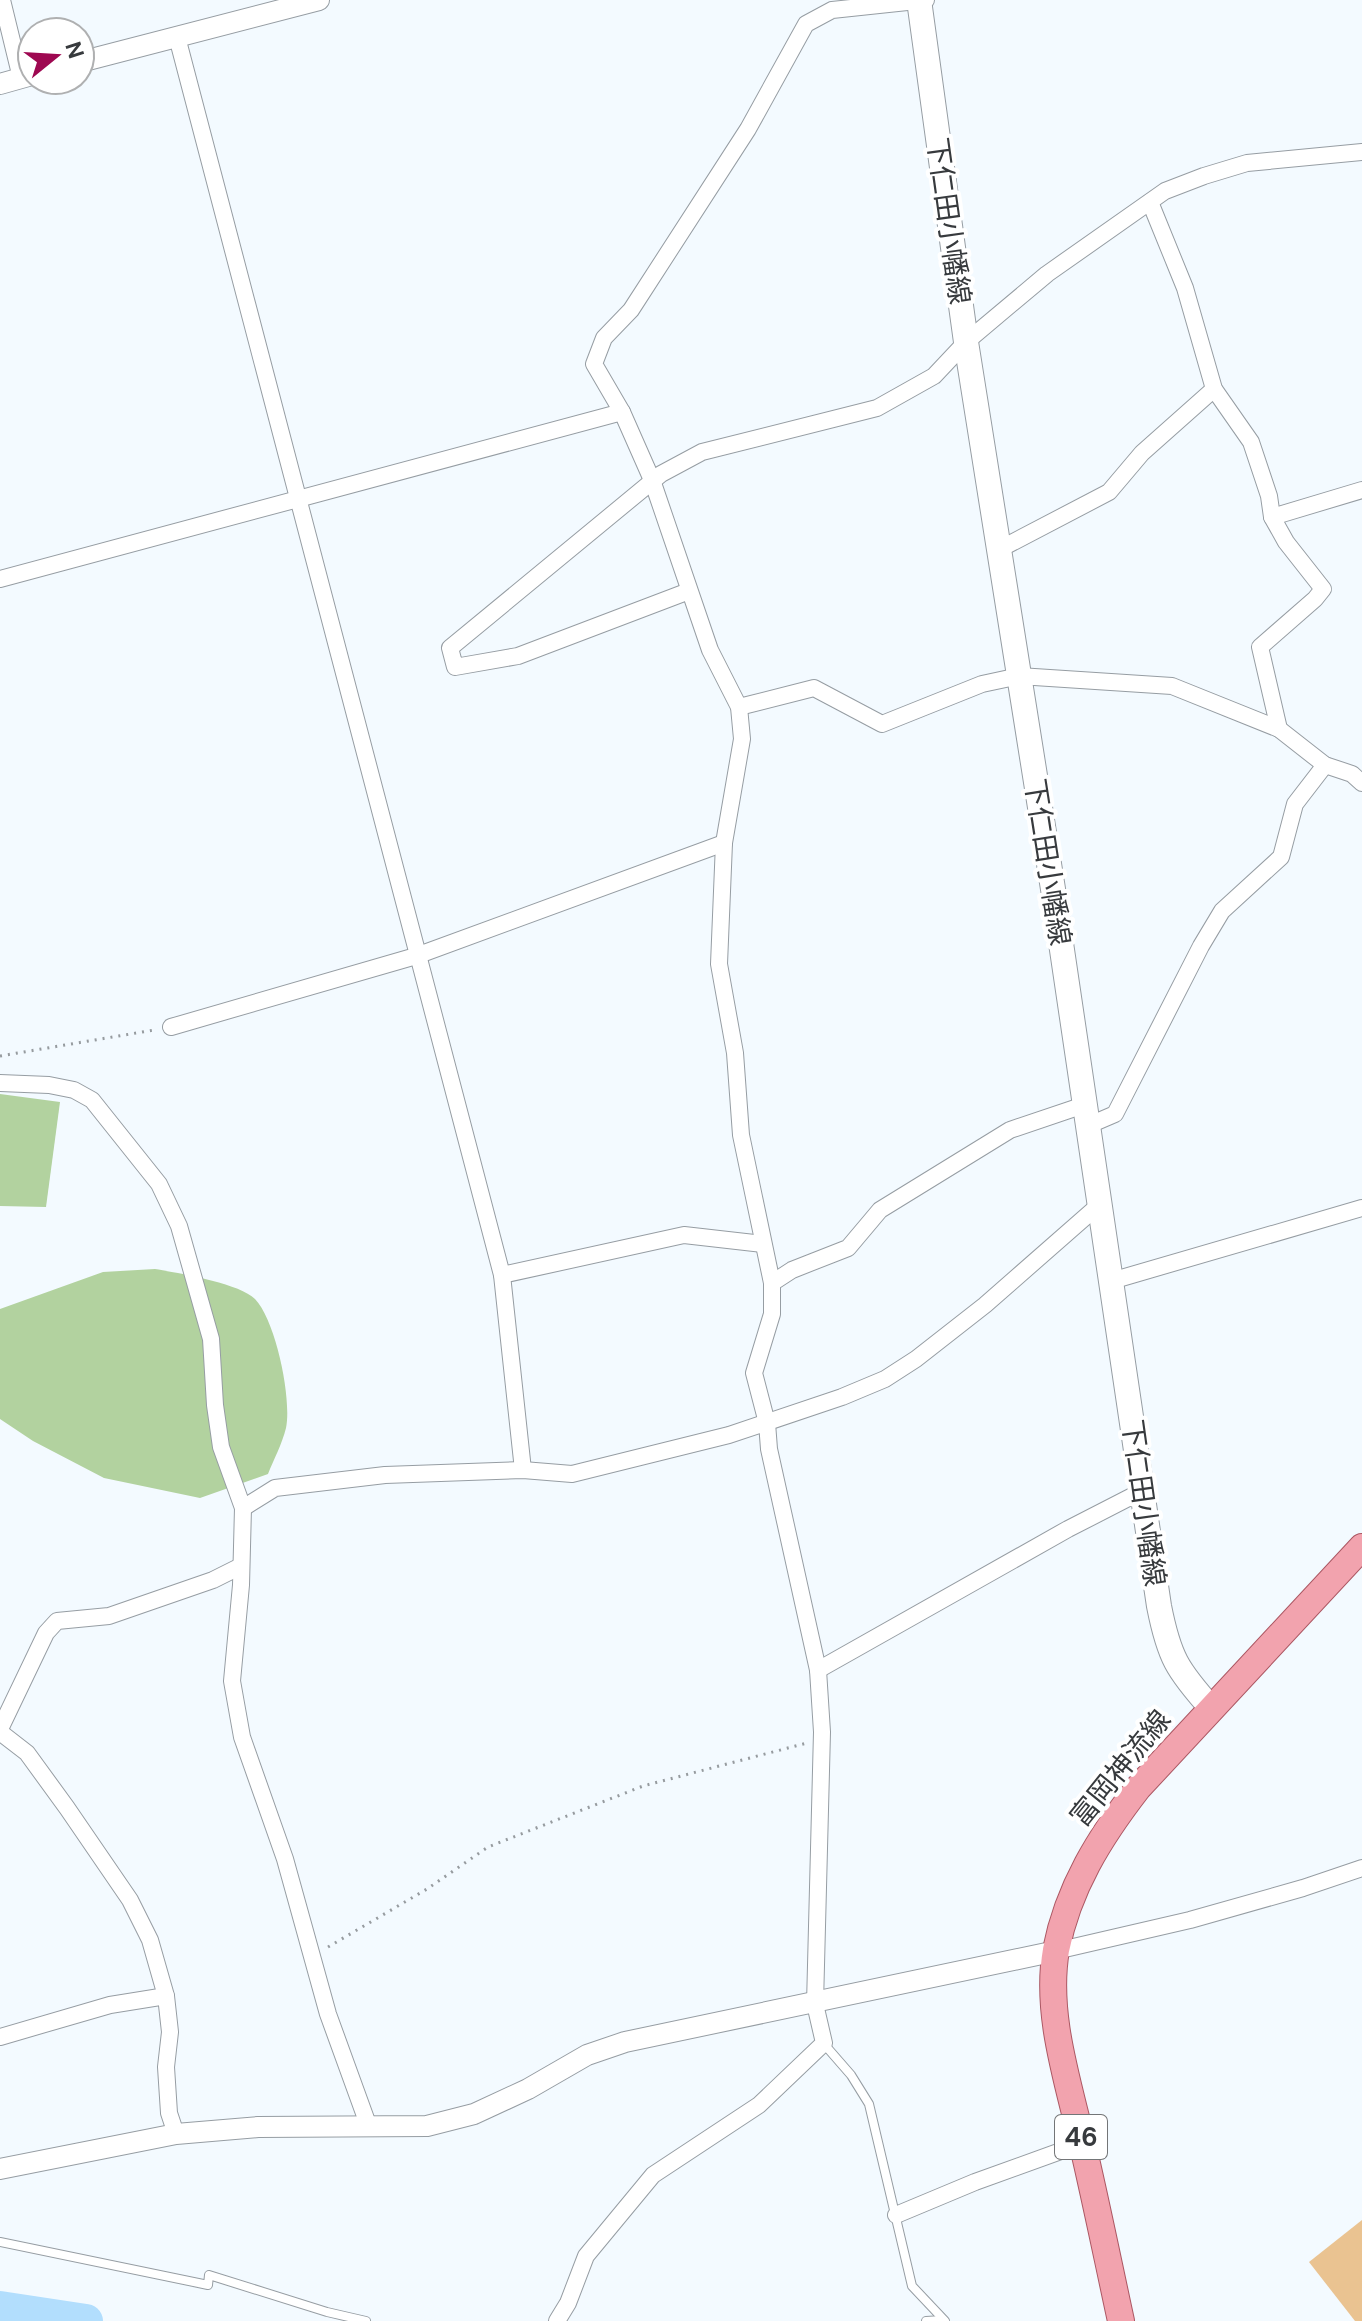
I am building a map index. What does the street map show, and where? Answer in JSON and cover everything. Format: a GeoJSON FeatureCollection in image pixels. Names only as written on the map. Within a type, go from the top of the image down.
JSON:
{"type":"FeatureCollection","features":[{"type":"Feature","properties":{"kind":"main road","name":"下仁田小幡線"},"geometry":{"type":"LineString","coordinates":[[919,0],[966,342],[1166,1641],[1179,1672],[1212,1709]]}},
{"type":"Feature","properties":{"kind":"main road","name":"富岡神流線"},"geometry":{"type":"LineString","coordinates":[[1121,2321],[1057,2027],[1056,1951],[1079,1877],[1097,1843],[1138,1788],[1362,1547]]}},
{"type":"Feature","properties":{"kind":"street"},"geometry":{"type":"LineString","coordinates":[[2,0],[16,45]]}},
{"type":"Feature","properties":{"kind":"street"},"geometry":{"type":"LineString","coordinates":[[96,58],[319,0]]}},
{"type":"Feature","properties":{"kind":"street"},"geometry":{"type":"LineString","coordinates":[[557,2321],[568,2303],[586,2256],[653,2175],[759,2105],[824,2043],[815,2004],[822,1739],[818,1670],[754,1373],[772,1314],[772,1283],[741,1135],[735,1053],[719,964],[724,843],[742,739],[739,707],[710,650],[652,480],[622,412],[594,364],[604,338],[631,310],[748,129],[806,24],[832,10],[926,0]]}},
{"type":"Feature","properties":{"kind":"street"},"geometry":{"type":"LineString","coordinates":[[177,37],[502,1275],[523,1470]]}},
{"type":"Feature","properties":{"kind":"street"},"geometry":{"type":"LineString","coordinates":[[689,591],[518,656],[455,667],[450,648],[652,480],[702,452],[877,408],[934,376],[966,342],[1047,274],[1178,186],[1247,163],[1362,152]]}},
{"type":"Feature","properties":{"kind":"street"},"geometry":{"type":"LineString","coordinates":[[1150,202],[1185,288],[1214,389],[1251,442],[1269,496],[1272,517],[1293,551],[1323,589],[1260,647],[1279,729]]}},
{"type":"Feature","properties":{"kind":"street"},"geometry":{"type":"LineString","coordinates":[[1000,549],[1109,492],[1142,453],[1214,389]]}},
{"type":"Feature","properties":{"kind":"street"},"geometry":{"type":"LineString","coordinates":[[0,579],[622,412]]}},
{"type":"Feature","properties":{"kind":"street"},"geometry":{"type":"LineString","coordinates":[[1272,517],[1362,490]]}},
{"type":"Feature","properties":{"kind":"street"},"geometry":{"type":"LineString","coordinates":[[739,707],[814,688],[882,724],[982,684],[1019,676],[1172,686],[1279,729],[1325,765],[1352,774],[1362,783]]}},
{"type":"Feature","properties":{"kind":"street"},"geometry":{"type":"LineString","coordinates":[[772,1283],[792,1270],[848,1248],[880,1210],[1010,1130],[1115,1114],[1215,922],[1222,911],[1281,857],[1295,804],[1325,765]]}},
{"type":"Feature","properties":{"kind":"street"},"geometry":{"type":"LineString","coordinates":[[171,1027],[416,956],[724,843]]}},
{"type":"Feature","properties":{"kind":"street"},"geometry":{"type":"LineString","coordinates":[[0,1083],[49,1085],[74,1090],[92,1100],[159,1184],[179,1226],[211,1339],[221,1447],[243,1508],[232,1681],[242,1737],[285,1859],[328,2014],[369,2127]]}},
{"type":"Feature","properties":{"kind":"street"},"geometry":{"type":"LineString","coordinates":[[243,1508],[275,1488],[385,1475],[523,1470],[572,1474],[767,1423],[885,1379],[916,1359],[985,1305],[1099,1205]]}},
{"type":"Feature","properties":{"kind":"street"},"geometry":{"type":"LineString","coordinates":[[1111,1281],[1362,1208]]}},
{"type":"Feature","properties":{"kind":"street"},"geometry":{"type":"LineString","coordinates":[[502,1275],[684,1235],[763,1244]]}},
{"type":"Feature","properties":{"kind":"street"},"geometry":{"type":"LineString","coordinates":[[818,1670],[1068,1529],[1144,1490]]}},
{"type":"Feature","properties":{"kind":"street"},"geometry":{"type":"LineString","coordinates":[[176,2134],[169,2113],[166,2067],[170,2032],[166,1996],[150,1940],[130,1900],[27,1753],[0,1730],[46,1633],[57,1621],[109,1616],[213,1580],[241,1566]]}},
{"type":"Feature","properties":{"kind":"street"},"geometry":{"type":"LineString","coordinates":[[0,2169],[176,2134],[258,2127],[427,2126],[474,2114],[528,2089],[587,2055],[612,2046],[1190,1920],[1362,1868]]}},
{"type":"Feature","properties":{"kind":"street"},"geometry":{"type":"LineString","coordinates":[[0,2037],[110,2005],[166,1996]]}},
{"type":"Feature","properties":{"kind":"street"},"geometry":{"type":"LineString","coordinates":[[896,2215],[975,2182],[1083,2143]]}},
{"type":"Feature","properties":{"kind":"lane"},"geometry":{"type":"LineString","coordinates":[[824,2043],[851,2075],[869,2104],[912,2286],[944,2320]]}},
{"type":"Feature","properties":{"kind":"lane"},"geometry":{"type":"LineString","coordinates":[[0,2242],[208,2285],[209,2275],[366,2321]]}},
{"type":"Feature","properties":{"kind":"lane"},"geometry":{"type":"LineString","coordinates":[[926,2321],[944,2320]]}},
{"type":"Feature","properties":{"kind":"path"},"geometry":{"type":"LineString","coordinates":[[0,1056],[171,1027]]}},
{"type":"Feature","properties":{"kind":"path"},"geometry":{"type":"LineString","coordinates":[[313,1954],[427,1889],[488,1847],[643,1786],[822,1739]]}},
{"type":"Feature","properties":{"kind":"green space"},"geometry":{"type":"Polygon","coordinates":[[[0,1094],[60,1102],[46,1207],[0,1206],[0,1094]]]}},
{"type":"Feature","properties":{"kind":"green space"},"geometry":{"type":"Polygon","coordinates":[[[155,1269],[236,1288],[255,1299],[263,1310],[276,1342],[287,1399],[286,1428],[268,1474],[200,1498],[104,1478],[33,1441],[0,1419],[0,1309],[103,1272],[155,1269]]]}},
{"type":"Feature","properties":{"kind":"green space"},"geometry":{"type":"Polygon","coordinates":[[[0,2298],[24,2302],[18,2321],[0,2321],[0,2298]]]}},
{"type":"Feature","properties":{"kind":"building"},"geometry":{"type":"Polygon","coordinates":[[[1362,2220],[1362,2321],[1355,2321],[1309,2262],[1362,2220]]]}},
{"type":"Feature","properties":{"kind":"waterway"},"geometry":{"type":"LineString","coordinates":[[0,2308],[86,2321]]}}]}
